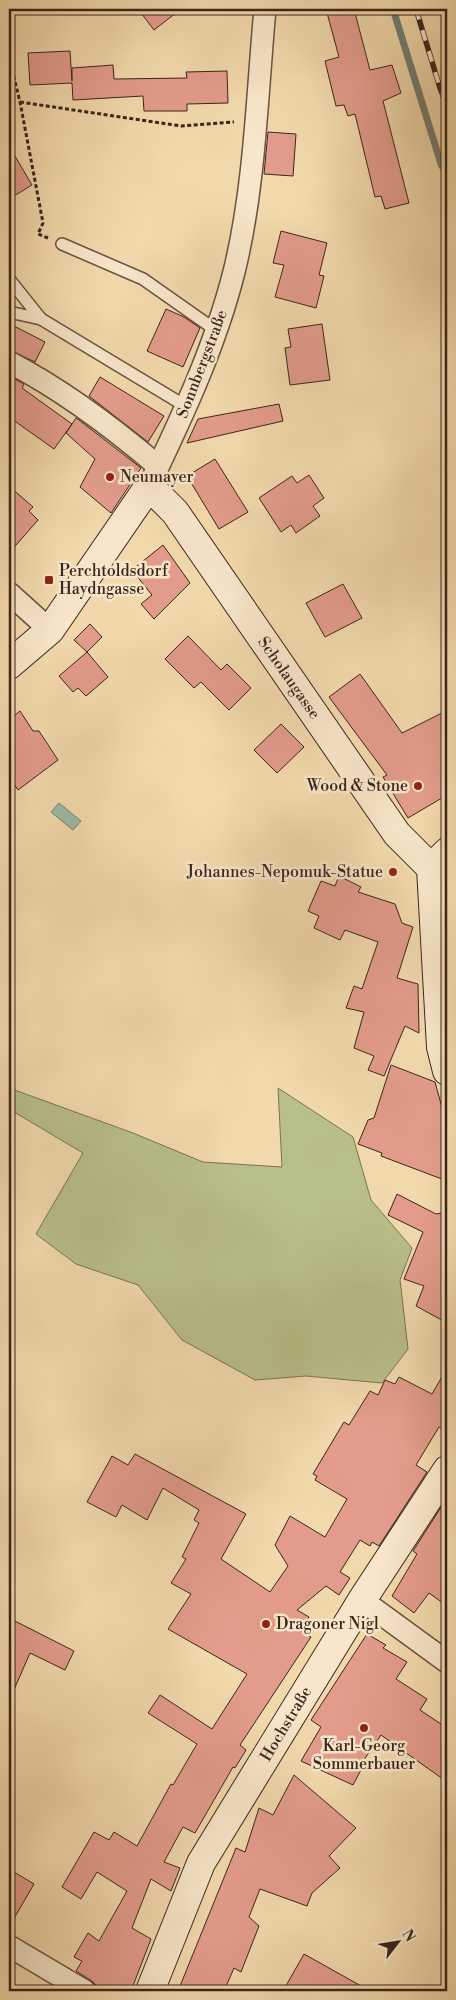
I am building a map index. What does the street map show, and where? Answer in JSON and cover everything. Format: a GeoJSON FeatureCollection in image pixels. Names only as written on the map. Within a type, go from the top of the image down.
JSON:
{"type":"FeatureCollection","features":[{"type":"Feature","properties":{"kind":"main road","name":"Sonnbergstraße"},"geometry":{"type":"LineString","coordinates":[[9,665],[50,630],[154,476]]}},
{"type":"Feature","properties":{"kind":"main road","name":"Scholaugasse"},"geometry":{"type":"LineString","coordinates":[[154,476],[175,512],[397,834],[439,860]]}},
{"type":"Feature","properties":{"kind":"main road"},"geometry":{"type":"LineString","coordinates":[[439,860],[441,1048],[447,1071]]}},
{"type":"Feature","properties":{"kind":"main road","name":"Hochstraße"},"geometry":{"type":"LineString","coordinates":[[150,1991],[201,1863],[362,1600],[447,1470]]}},
{"type":"Feature","properties":{"kind":"street","name":"Sonnbergstraße"},"geometry":{"type":"LineString","coordinates":[[154,476],[187,407],[217,331],[234,271],[248,194],[265,9]]}},
{"type":"Feature","properties":{"kind":"street"},"geometry":{"type":"LineString","coordinates":[[9,362],[36,376],[97,416],[154,476]]}},
{"type":"Feature","properties":{"kind":"street"},"geometry":{"type":"LineString","coordinates":[[9,593],[50,630]]}},
{"type":"Feature","properties":{"kind":"street"},"geometry":{"type":"LineString","coordinates":[[362,1600],[447,1662]]}},
{"type":"Feature","properties":{"kind":"street"},"geometry":{"type":"LineString","coordinates":[[9,1946],[85,1991]]}},
{"type":"Feature","properties":{"kind":"lane"},"geometry":{"type":"LineString","coordinates":[[62,244],[143,279],[217,331]]}},
{"type":"Feature","properties":{"kind":"lane"},"geometry":{"type":"LineString","coordinates":[[9,279],[41,319]]}},
{"type":"Feature","properties":{"kind":"lane"},"geometry":{"type":"LineString","coordinates":[[9,312],[41,319],[187,407]]}},
{"type":"Feature","properties":{"kind":"path"},"geometry":{"type":"LineString","coordinates":[[9,57],[20,102],[43,223],[38,234],[62,244]]}},
{"type":"Feature","properties":{"kind":"path"},"geometry":{"type":"LineString","coordinates":[[20,102],[181,126],[255,121]]}},
{"type":"Feature","properties":{"kind":"green space"},"geometry":{"type":"Polygon","coordinates":[[[9,1088],[133,1133],[203,1162],[282,1167],[278,1088],[353,1137],[371,1200],[412,1248],[400,1280],[408,1349],[382,1383],[306,1376],[255,1380],[182,1340],[138,1285],[76,1264],[36,1234],[83,1153],[9,1109],[9,1088]]]}},
{"type":"Feature","properties":{"kind":"shaded area"},"geometry":{"type":"Polygon","coordinates":[[[59,803],[81,821],[73,830],[51,812],[59,803]]]}},
{"type":"Feature","properties":{"kind":"building"},"geometry":{"type":"Polygon","coordinates":[[[138,9],[181,9],[154,30],[138,9]]]}},
{"type":"Feature","properties":{"kind":"building"},"geometry":{"type":"Polygon","coordinates":[[[326,9],[354,9],[370,70],[392,65],[401,93],[383,101],[409,203],[385,209],[381,196],[375,197],[355,114],[348,116],[344,105],[336,106],[325,61],[339,57],[326,9]]]}},
{"type":"Feature","properties":{"kind":"building"},"geometry":{"type":"Polygon","coordinates":[[[70,51],[72,81],[72,68],[113,65],[114,79],[187,78],[186,72],[227,71],[228,103],[187,104],[187,111],[144,111],[143,96],[73,100],[72,83],[30,85],[28,53],[70,51]]]}},
{"type":"Feature","properties":{"kind":"building"},"geometry":{"type":"Polygon","coordinates":[[[268,132],[296,134],[293,176],[264,174],[268,132]]]}},
{"type":"Feature","properties":{"kind":"building"},"geometry":{"type":"Polygon","coordinates":[[[9,146],[32,185],[9,199],[9,146]]]}},
{"type":"Feature","properties":{"kind":"building"},"geometry":{"type":"Polygon","coordinates":[[[281,231],[327,243],[319,275],[324,276],[316,308],[275,297],[284,265],[273,263],[281,231]]]}},
{"type":"Feature","properties":{"kind":"building"},"geometry":{"type":"Polygon","coordinates":[[[166,309],[184,317],[200,328],[183,367],[147,351],[166,309]]]}},
{"type":"Feature","properties":{"kind":"building"},"geometry":{"type":"Polygon","coordinates":[[[322,324],[330,380],[290,385],[285,348],[291,347],[288,329],[322,324]]]}},
{"type":"Feature","properties":{"kind":"building"},"geometry":{"type":"Polygon","coordinates":[[[14,326],[45,342],[35,362],[9,350],[9,336],[14,326]]]}},
{"type":"Feature","properties":{"kind":"building"},"geometry":{"type":"Polygon","coordinates":[[[9,376],[24,384],[22,388],[72,424],[54,449],[9,417],[9,376]]]}},
{"type":"Feature","properties":{"kind":"building"},"geometry":{"type":"Polygon","coordinates":[[[100,377],[164,416],[148,442],[89,396],[100,377]]]}},
{"type":"Feature","properties":{"kind":"building"},"geometry":{"type":"Polygon","coordinates":[[[279,404],[283,421],[187,443],[198,419],[279,404]]]}},
{"type":"Feature","properties":{"kind":"building","name":"Neumayer"},"geometry":{"type":"Polygon","coordinates":[[[76,418],[141,468],[111,513],[80,487],[95,459],[66,433],[76,418]]]}},
{"type":"Feature","properties":{"kind":"building"},"geometry":{"type":"Polygon","coordinates":[[[215,459],[248,512],[219,529],[187,476],[215,459]]]}},
{"type":"Feature","properties":{"kind":"building"},"geometry":{"type":"Polygon","coordinates":[[[309,475],[324,498],[313,506],[320,516],[296,533],[291,525],[281,532],[259,498],[292,476],[297,483],[309,475]]]}},
{"type":"Feature","properties":{"kind":"building"},"geometry":{"type":"Polygon","coordinates":[[[9,486],[33,507],[29,511],[38,520],[9,553],[9,486]]]}},
{"type":"Feature","properties":{"kind":"building"},"geometry":{"type":"Polygon","coordinates":[[[163,545],[190,583],[154,619],[141,604],[152,595],[132,570],[163,545]]]}},
{"type":"Feature","properties":{"kind":"building"},"geometry":{"type":"Polygon","coordinates":[[[343,584],[362,618],[325,637],[306,603],[343,584]]]}},
{"type":"Feature","properties":{"kind":"building"},"geometry":{"type":"Polygon","coordinates":[[[90,624],[102,637],[87,652],[74,640],[90,624]]]}},
{"type":"Feature","properties":{"kind":"building"},"geometry":{"type":"Polygon","coordinates":[[[188,636],[221,670],[227,664],[251,688],[229,710],[201,682],[194,688],[165,659],[188,636]]]}},
{"type":"Feature","properties":{"kind":"building"},"geometry":{"type":"Polygon","coordinates":[[[87,652],[108,677],[86,696],[78,688],[73,692],[59,676],[87,652]]]}},
{"type":"Feature","properties":{"kind":"building"},"geometry":{"type":"Polygon","coordinates":[[[360,674],[402,733],[442,713],[447,724],[447,795],[408,818],[383,777],[387,775],[329,697],[360,674]]]}},
{"type":"Feature","properties":{"kind":"building"},"geometry":{"type":"Polygon","coordinates":[[[20,711],[33,731],[39,731],[58,760],[18,790],[9,777],[9,720],[20,711]]]}},
{"type":"Feature","properties":{"kind":"building"},"geometry":{"type":"Polygon","coordinates":[[[281,724],[304,747],[277,773],[254,750],[281,724]]]}},
{"type":"Feature","properties":{"kind":"building"},"geometry":{"type":"Polygon","coordinates":[[[339,876],[361,887],[358,892],[395,904],[402,923],[413,927],[397,978],[418,984],[419,1033],[405,1026],[384,1076],[368,1070],[374,1056],[354,1048],[364,1012],[346,1008],[354,986],[362,989],[378,942],[345,930],[340,940],[314,928],[319,916],[308,911],[321,881],[335,886],[339,876]]]}},
{"type":"Feature","properties":{"kind":"building"},"geometry":{"type":"Polygon","coordinates":[[[391,1065],[435,1082],[447,1126],[447,1181],[381,1156],[382,1153],[358,1144],[368,1120],[374,1118],[391,1065]]]}},
{"type":"Feature","properties":{"kind":"building"},"geometry":{"type":"Polygon","coordinates":[[[397,1194],[436,1214],[447,1212],[447,1323],[416,1306],[424,1286],[404,1279],[423,1232],[388,1215],[397,1194]]]}},
{"type":"Feature","properties":{"kind":"building"},"geometry":{"type":"Polygon","coordinates":[[[447,1368],[447,1431],[439,1427],[416,1465],[427,1472],[379,1546],[372,1542],[370,1546],[360,1540],[340,1572],[350,1578],[339,1595],[326,1586],[297,1610],[309,1617],[300,1630],[311,1637],[240,1745],[246,1750],[235,1768],[233,1767],[195,1833],[183,1827],[164,1862],[180,1868],[171,1891],[151,1879],[132,1928],[151,1939],[131,1991],[97,1991],[96,1985],[92,1981],[76,1971],[82,1961],[74,1957],[88,1933],[99,1941],[127,1891],[97,1872],[81,1899],[62,1887],[94,1832],[109,1840],[114,1832],[137,1846],[171,1784],[173,1785],[197,1744],[148,1713],[160,1695],[212,1729],[247,1674],[168,1629],[191,1594],[171,1583],[186,1559],[182,1557],[199,1523],[194,1520],[199,1510],[163,1488],[147,1520],[122,1505],[116,1517],[87,1502],[112,1456],[128,1465],[135,1454],[246,1514],[221,1559],[270,1592],[288,1566],[275,1545],[290,1516],[325,1537],[347,1499],[315,1480],[317,1476],[313,1474],[344,1422],[349,1425],[370,1391],[378,1395],[385,1380],[395,1384],[399,1377],[432,1394],[447,1368]]]}},
{"type":"Feature","properties":{"kind":"building"},"geometry":{"type":"Polygon","coordinates":[[[447,1498],[447,1606],[429,1593],[414,1613],[392,1596],[417,1554],[413,1551],[447,1498]]]}},
{"type":"Feature","properties":{"kind":"building"},"geometry":{"type":"Polygon","coordinates":[[[9,1618],[74,1651],[65,1670],[30,1653],[9,1701],[9,1618]]]}},
{"type":"Feature","properties":{"kind":"building"},"geometry":{"type":"Polygon","coordinates":[[[367,1634],[386,1645],[383,1648],[407,1662],[396,1679],[427,1699],[420,1710],[447,1728],[447,1782],[381,1735],[359,1767],[362,1768],[353,1785],[301,1761],[321,1727],[311,1720],[367,1634]]]}},
{"type":"Feature","properties":{"kind":"building"},"geometry":{"type":"Polygon","coordinates":[[[294,1775],[356,1828],[329,1856],[340,1868],[312,1893],[307,1906],[260,1889],[249,1917],[259,1926],[241,1972],[234,1968],[224,1991],[178,1991],[236,1848],[245,1852],[259,1808],[273,1815],[294,1775]]]}},
{"type":"Feature","properties":{"kind":"building"},"geometry":{"type":"Polygon","coordinates":[[[9,1869],[34,1884],[9,1927],[9,1869]]]}},
{"type":"Feature","properties":{"kind":"building"},"geometry":{"type":"Polygon","coordinates":[[[304,1954],[370,1991],[283,1991],[304,1954]]]}},
{"type":"Feature","properties":{"kind":"waterway"},"geometry":{"type":"LineString","coordinates":[[393,9],[441,164],[447,175]]}},
{"type":"Feature","properties":{"kind":"railway"},"geometry":{"type":"LineString","coordinates":[[416,9],[447,106]]}},
{"type":"Feature","properties":{"kind":"place","name":"Neumayer"},"geometry":{"type":"Point","coordinates":[110,477]}},
{"type":"Feature","properties":{"kind":"place","name":"Perchtoldsdorf Haydngasse"},"geometry":{"type":"Point","coordinates":[49,580]}},
{"type":"Feature","properties":{"kind":"place","name":"Wood & Stone"},"geometry":{"type":"Point","coordinates":[418,786]}},
{"type":"Feature","properties":{"kind":"place","name":"Johannes-Nepomuk-Statue"},"geometry":{"type":"Point","coordinates":[393,872]}},
{"type":"Feature","properties":{"kind":"place","name":"Dragoner Nigl"},"geometry":{"type":"Point","coordinates":[266,1624]}},
{"type":"Feature","properties":{"kind":"place","name":"Karl-Georg Sommerbauer"},"geometry":{"type":"Point","coordinates":[364,1728]}}]}
